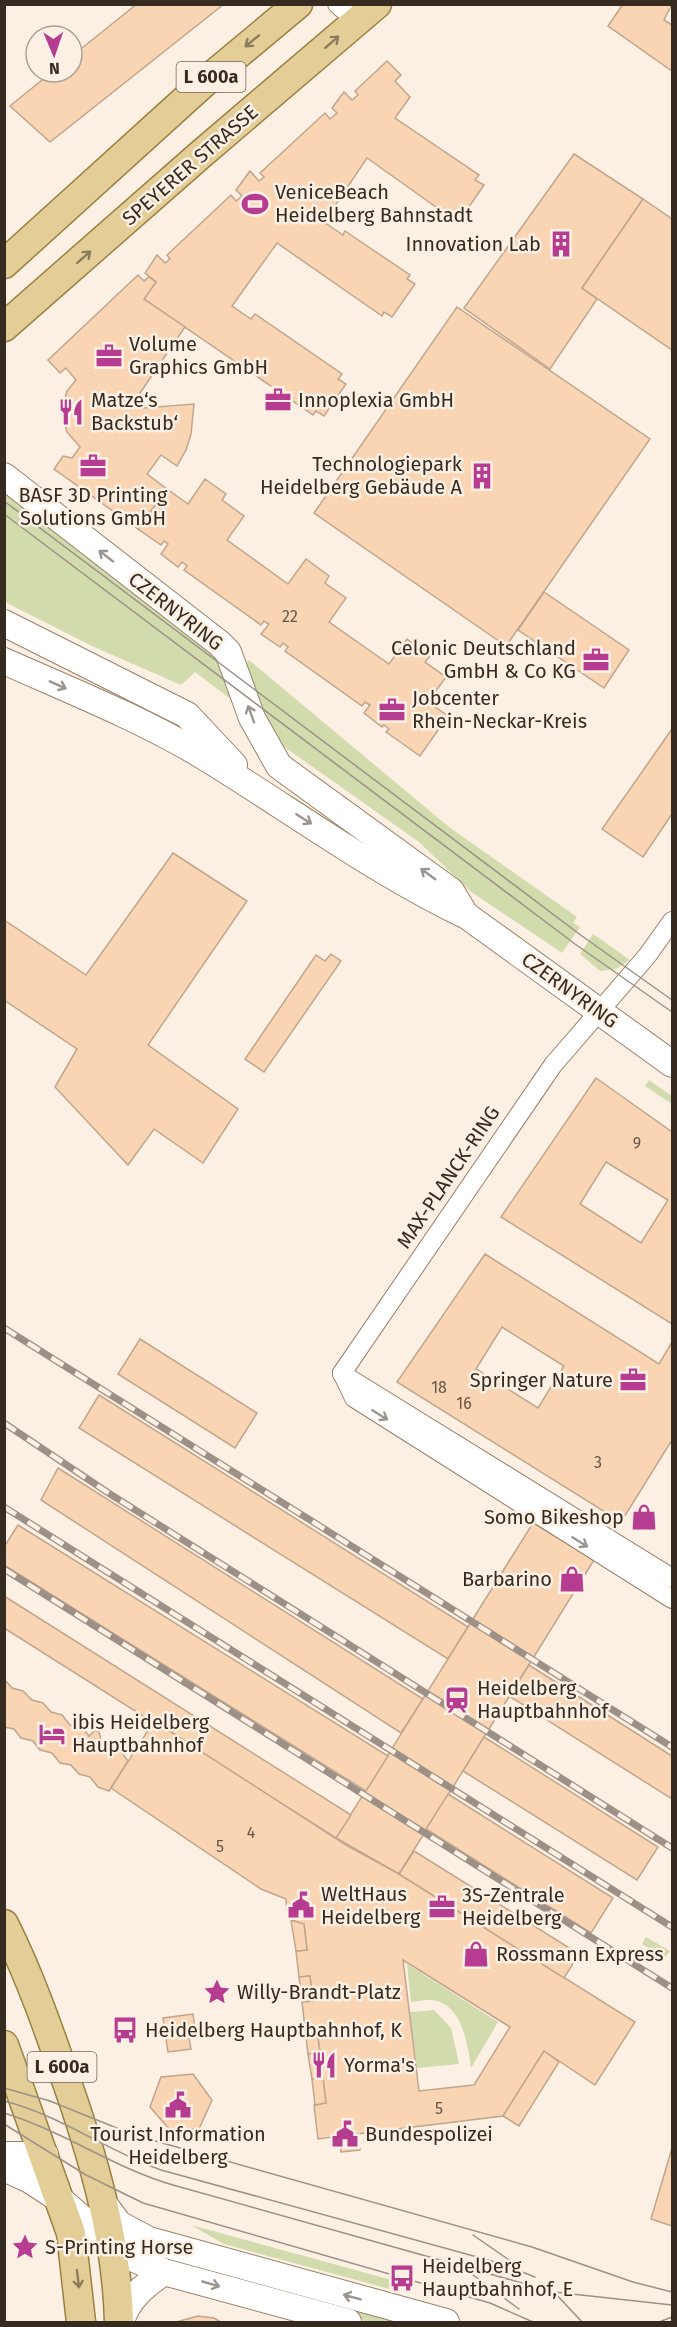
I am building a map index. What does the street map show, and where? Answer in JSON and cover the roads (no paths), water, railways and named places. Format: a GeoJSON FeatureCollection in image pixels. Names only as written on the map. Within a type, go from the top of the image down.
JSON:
{"type":"FeatureCollection","features":[{"type":"Feature","properties":{"kind":"main road","name":"L 600a"},"geometry":{"type":"LineString","coordinates":[[4,264],[207,80],[298,4]]}},
{"type":"Feature","properties":{"kind":"main road","name":"SPEYERER STRASSE"},"geometry":{"type":"LineString","coordinates":[[4,327],[357,10]]}},
{"type":"Feature","properties":{"kind":"main road","name":"CZERNYRING"},"geometry":{"type":"LineString","coordinates":[[5,476],[219,643],[228,652],[252,718],[279,766],[451,891],[467,916]]}},
{"type":"Feature","properties":{"kind":"main road","name":"CZERNYRING"},"geometry":{"type":"LineString","coordinates":[[4,623],[187,715],[255,788]]}},
{"type":"Feature","properties":{"kind":"main road","name":"CZERNYRING"},"geometry":{"type":"LineString","coordinates":[[4,661],[141,724],[195,752],[255,788],[432,900],[467,916],[672,1064]]}},
{"type":"Feature","properties":{"kind":"main road"},"geometry":{"type":"LineString","coordinates":[[4,1924],[14,1963]]}},
{"type":"Feature","properties":{"kind":"main road","name":"L 600a"},"geometry":{"type":"LineString","coordinates":[[14,1963],[39,2000],[85,2134],[104,2204],[120,2322]]}},
{"type":"Feature","properties":{"kind":"main road","name":"L 600a"},"geometry":{"type":"LineString","coordinates":[[4,2045],[62,2201],[75,2255],[81,2322]]}},
{"type":"Feature","properties":{"kind":"main road"},"geometry":{"type":"LineString","coordinates":[[4,2155],[45,2155],[85,2134]]}},
{"type":"Feature","properties":{"kind":"main road"},"geometry":{"type":"LineString","coordinates":[[4,2169],[30,2180],[62,2201],[111,2247],[164,2272],[348,2322]]}},
{"type":"Feature","properties":{"kind":"main road"},"geometry":{"type":"LineString","coordinates":[[104,2204],[119,2224],[149,2240],[446,2322]]}},
{"type":"Feature","properties":{"kind":"main road"},"geometry":{"type":"LineString","coordinates":[[120,2322],[128,2305],[140,2291],[164,2272]]}},
{"type":"Feature","properties":{"kind":"street","name":"MAX-PLANCK-RING"},"geometry":{"type":"LineString","coordinates":[[342,1374],[553,1065],[672,921]]}},
{"type":"Feature","properties":{"kind":"street"},"geometry":{"type":"LineString","coordinates":[[342,1374],[672,1578]]}},
{"type":"Feature","properties":{"kind":"street"},"geometry":{"type":"LineString","coordinates":[[342,1374],[354,1398],[672,1599]]}},
{"type":"Feature","properties":{"kind":"tram line"},"geometry":{"type":"LineString","coordinates":[[4,501],[582,936],[672,1000]]}},
{"type":"Feature","properties":{"kind":"tram line"},"geometry":{"type":"LineString","coordinates":[[4,514],[575,944],[672,1012]]}},
{"type":"Feature","properties":{"kind":"tram line"},"geometry":{"type":"LineString","coordinates":[[4,2088],[50,2101],[134,2135],[532,2247],[633,2282],[672,2292]]}},
{"type":"Feature","properties":{"kind":"tram line"},"geometry":{"type":"LineString","coordinates":[[4,2101],[45,2115],[161,2170],[499,2263],[535,2277]]}},
{"type":"Feature","properties":{"kind":"tram line"},"geometry":{"type":"LineString","coordinates":[[4,2113],[47,2129],[151,2178],[173,2185],[554,2292],[672,2305]]}},
{"type":"Feature","properties":{"kind":"tram line"},"geometry":{"type":"LineString","coordinates":[[4,2124],[86,2175],[143,2203],[490,2303],[533,2322]]}},
{"type":"Feature","properties":{"kind":"tram line"},"geometry":{"type":"LineString","coordinates":[[473,2235],[515,2264]]}},
{"type":"Feature","properties":{"kind":"tram line"},"geometry":{"type":"LineString","coordinates":[[473,2275],[519,2309]]}},
{"type":"Feature","properties":{"kind":"tram line"},"geometry":{"type":"LineString","coordinates":[[554,2292],[582,2322]]}},
{"type":"Feature","properties":{"kind":"tram line"},"geometry":{"type":"LineString","coordinates":[[659,2322],[672,2317]]}},
{"type":"Feature","properties":{"kind":"railway"},"geometry":{"type":"LineString","coordinates":[[4,1328],[672,1747]]}},
{"type":"Feature","properties":{"kind":"railway"},"geometry":{"type":"LineString","coordinates":[[4,1423],[110,1494],[672,1848]]}},
{"type":"Feature","properties":{"kind":"railway"},"geometry":{"type":"LineString","coordinates":[[4,1507],[672,1927]]}},
{"type":"Feature","properties":{"kind":"railway"},"geometry":{"type":"LineString","coordinates":[[4,1569],[672,1988]]}},
{"type":"Feature","properties":{"kind":"place","name":"VeniceBeach Heidelberg Bahnstadt"},"geometry":{"type":"Point","coordinates":[255,204]}},
{"type":"Feature","properties":{"kind":"place","name":"Innovation Lab"},"geometry":{"type":"Point","coordinates":[561,244]}},
{"type":"Feature","properties":{"kind":"place","name":"Volume Graphics GmbH"},"geometry":{"type":"Point","coordinates":[109,356]}},
{"type":"Feature","properties":{"kind":"place","name":"Innoplexia GmbH"},"geometry":{"type":"Point","coordinates":[278,400]}},
{"type":"Feature","properties":{"kind":"place","name":"Matze‘s Backstub‘"},"geometry":{"type":"Point","coordinates":[71,412]}},
{"type":"Feature","properties":{"kind":"place","name":"BASF 3D Printing Solutions GmbH"},"geometry":{"type":"Point","coordinates":[93,466]}},
{"type":"Feature","properties":{"kind":"place","name":"Technologiepark Heidelberg Gebäude A"},"geometry":{"type":"Point","coordinates":[482,476]}},
{"type":"Feature","properties":{"kind":"place","name":"Celonic Deutschland GmbH & Co KG"},"geometry":{"type":"Point","coordinates":[596,660]}},
{"type":"Feature","properties":{"kind":"place","name":"Jobcenter Rhein-Neckar-Kreis"},"geometry":{"type":"Point","coordinates":[392,710]}},
{"type":"Feature","properties":{"kind":"place","name":"Springer Nature"},"geometry":{"type":"Point","coordinates":[633,1380]}},
{"type":"Feature","properties":{"kind":"place","name":"Somo Bikeshop"},"geometry":{"type":"Point","coordinates":[644,1517]}},
{"type":"Feature","properties":{"kind":"place","name":"Barbarino"},"geometry":{"type":"Point","coordinates":[572,1579]}},
{"type":"Feature","properties":{"kind":"place","name":"Heidelberg Hauptbahnhof"},"geometry":{"type":"Point","coordinates":[457,1700]}},
{"type":"Feature","properties":{"kind":"place","name":"ibis Heidelberg Hauptbahnhof"},"geometry":{"type":"Point","coordinates":[52,1734]}},
{"type":"Feature","properties":{"kind":"place","name":"WeltHaus Heidelberg"},"geometry":{"type":"Point","coordinates":[301,1905]}},
{"type":"Feature","properties":{"kind":"place","name":"3S-Zentrale Heidelberg"},"geometry":{"type":"Point","coordinates":[442,1907]}},
{"type":"Feature","properties":{"kind":"place","name":"Rossmann Express"},"geometry":{"type":"Point","coordinates":[476,1954]}},
{"type":"Feature","properties":{"kind":"place","name":"Willy-Brandt-Platz"},"geometry":{"type":"Point","coordinates":[217,1992]}},
{"type":"Feature","properties":{"kind":"place","name":"Heidelberg Hauptbahnhof, K"},"geometry":{"type":"Point","coordinates":[125,2030]}},
{"type":"Feature","properties":{"kind":"place","name":"Yorma's"},"geometry":{"type":"Point","coordinates":[324,2065]}},
{"type":"Feature","properties":{"kind":"place","name":"Tourist Information Heidelberg"},"geometry":{"type":"Point","coordinates":[178,2105]}},
{"type":"Feature","properties":{"kind":"place","name":"Bundespolizei"},"geometry":{"type":"Point","coordinates":[345,2134]}},
{"type":"Feature","properties":{"kind":"place","name":"S-Printing Horse"},"geometry":{"type":"Point","coordinates":[25,2247]}},
{"type":"Feature","properties":{"kind":"place","name":"Heidelberg Hauptbahnhof, E"},"geometry":{"type":"Point","coordinates":[402,2278]}}]}
